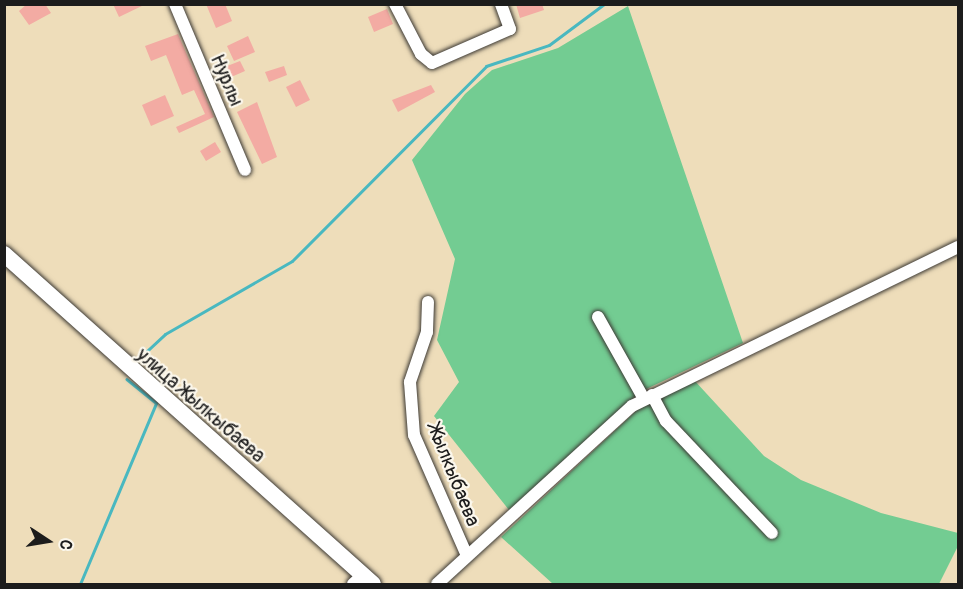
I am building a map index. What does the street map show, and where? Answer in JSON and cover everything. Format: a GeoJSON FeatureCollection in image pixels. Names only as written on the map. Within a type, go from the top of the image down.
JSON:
{"type":"FeatureCollection","features":[{"type":"Feature","properties":{"kind":"main road","name":"улица Жылкыбаева"},"geometry":{"type":"LineString","coordinates":[[4,254],[363,581]]}},
{"type":"Feature","properties":{"kind":"street","name":"Нурлы"},"geometry":{"type":"LineString","coordinates":[[175,4],[245,170]]}},
{"type":"Feature","properties":{"kind":"street"},"geometry":{"type":"LineString","coordinates":[[395,4],[421,54],[432,63],[510,29],[501,4]]}},
{"type":"Feature","properties":{"kind":"street"},"geometry":{"type":"LineString","coordinates":[[436,585],[648,397],[958,247]]}},
{"type":"Feature","properties":{"kind":"street","name":"Жылкыбаева"},"geometry":{"type":"LineString","coordinates":[[428,302],[427,332],[410,382],[414,435],[467,556]]}},
{"type":"Feature","properties":{"kind":"street"},"geometry":{"type":"LineString","coordinates":[[598,317],[648,397],[666,421],[772,533]]}},
{"type":"Feature","properties":{"kind":"green space"},"geometry":{"type":"Polygon","coordinates":[[[628,6],[743,343],[640,392],[509,510],[434,416],[459,382],[437,340],[455,259],[412,160],[465,94],[492,70],[558,48],[628,6]]]}},
{"type":"Feature","properties":{"kind":"green space"},"geometry":{"type":"Polygon","coordinates":[[[694,380],[764,456],[801,480],[881,513],[958,533],[958,546],[939,584],[553,584],[501,537],[636,411],[694,380]]]}},
{"type":"Feature","properties":{"kind":"building"},"geometry":{"type":"Polygon","coordinates":[[[27,4],[45,4],[51,13],[29,25],[19,11],[27,4]]]}},
{"type":"Feature","properties":{"kind":"building"},"geometry":{"type":"Polygon","coordinates":[[[113,4],[146,4],[119,17],[113,4]]]}},
{"type":"Feature","properties":{"kind":"building"},"geometry":{"type":"Polygon","coordinates":[[[206,4],[225,4],[232,21],[216,28],[206,4]]]}},
{"type":"Feature","properties":{"kind":"building"},"geometry":{"type":"Polygon","coordinates":[[[516,4],[542,4],[544,10],[520,18],[516,4]]]}},
{"type":"Feature","properties":{"kind":"building"},"geometry":{"type":"Polygon","coordinates":[[[387,9],[393,24],[374,32],[368,17],[387,9]]]}},
{"type":"Feature","properties":{"kind":"building"},"geometry":{"type":"Polygon","coordinates":[[[178,34],[214,117],[179,133],[176,127],[205,114],[194,90],[182,95],[166,55],[151,61],[145,46],[178,34]]]}},
{"type":"Feature","properties":{"kind":"building"},"geometry":{"type":"Polygon","coordinates":[[[248,36],[255,52],[234,61],[227,46],[248,36]]]}},
{"type":"Feature","properties":{"kind":"building"},"geometry":{"type":"Polygon","coordinates":[[[240,61],[245,71],[222,81],[217,70],[240,61]]]}},
{"type":"Feature","properties":{"kind":"building"},"geometry":{"type":"Polygon","coordinates":[[[284,66],[287,75],[269,82],[265,72],[284,66]]]}},
{"type":"Feature","properties":{"kind":"building"},"geometry":{"type":"Polygon","coordinates":[[[300,80],[310,100],[296,107],[286,87],[300,80]]]}},
{"type":"Feature","properties":{"kind":"building"},"geometry":{"type":"Polygon","coordinates":[[[431,85],[435,92],[398,112],[392,100],[431,85]]]}},
{"type":"Feature","properties":{"kind":"building"},"geometry":{"type":"Polygon","coordinates":[[[165,95],[174,116],[151,126],[142,105],[165,95]]]}},
{"type":"Feature","properties":{"kind":"building"},"geometry":{"type":"Polygon","coordinates":[[[257,102],[277,157],[262,164],[237,112],[257,102]]]}},
{"type":"Feature","properties":{"kind":"building"},"geometry":{"type":"Polygon","coordinates":[[[215,142],[221,152],[206,161],[200,151],[215,142]]]}},
{"type":"Feature","properties":{"kind":"waterway"},"geometry":{"type":"LineString","coordinates":[[135,362],[165,334],[292,261],[486,66],[549,45],[604,4]]}},
{"type":"Feature","properties":{"kind":"waterway"},"geometry":{"type":"LineString","coordinates":[[80,584],[156,403],[126,379]]}}]}
